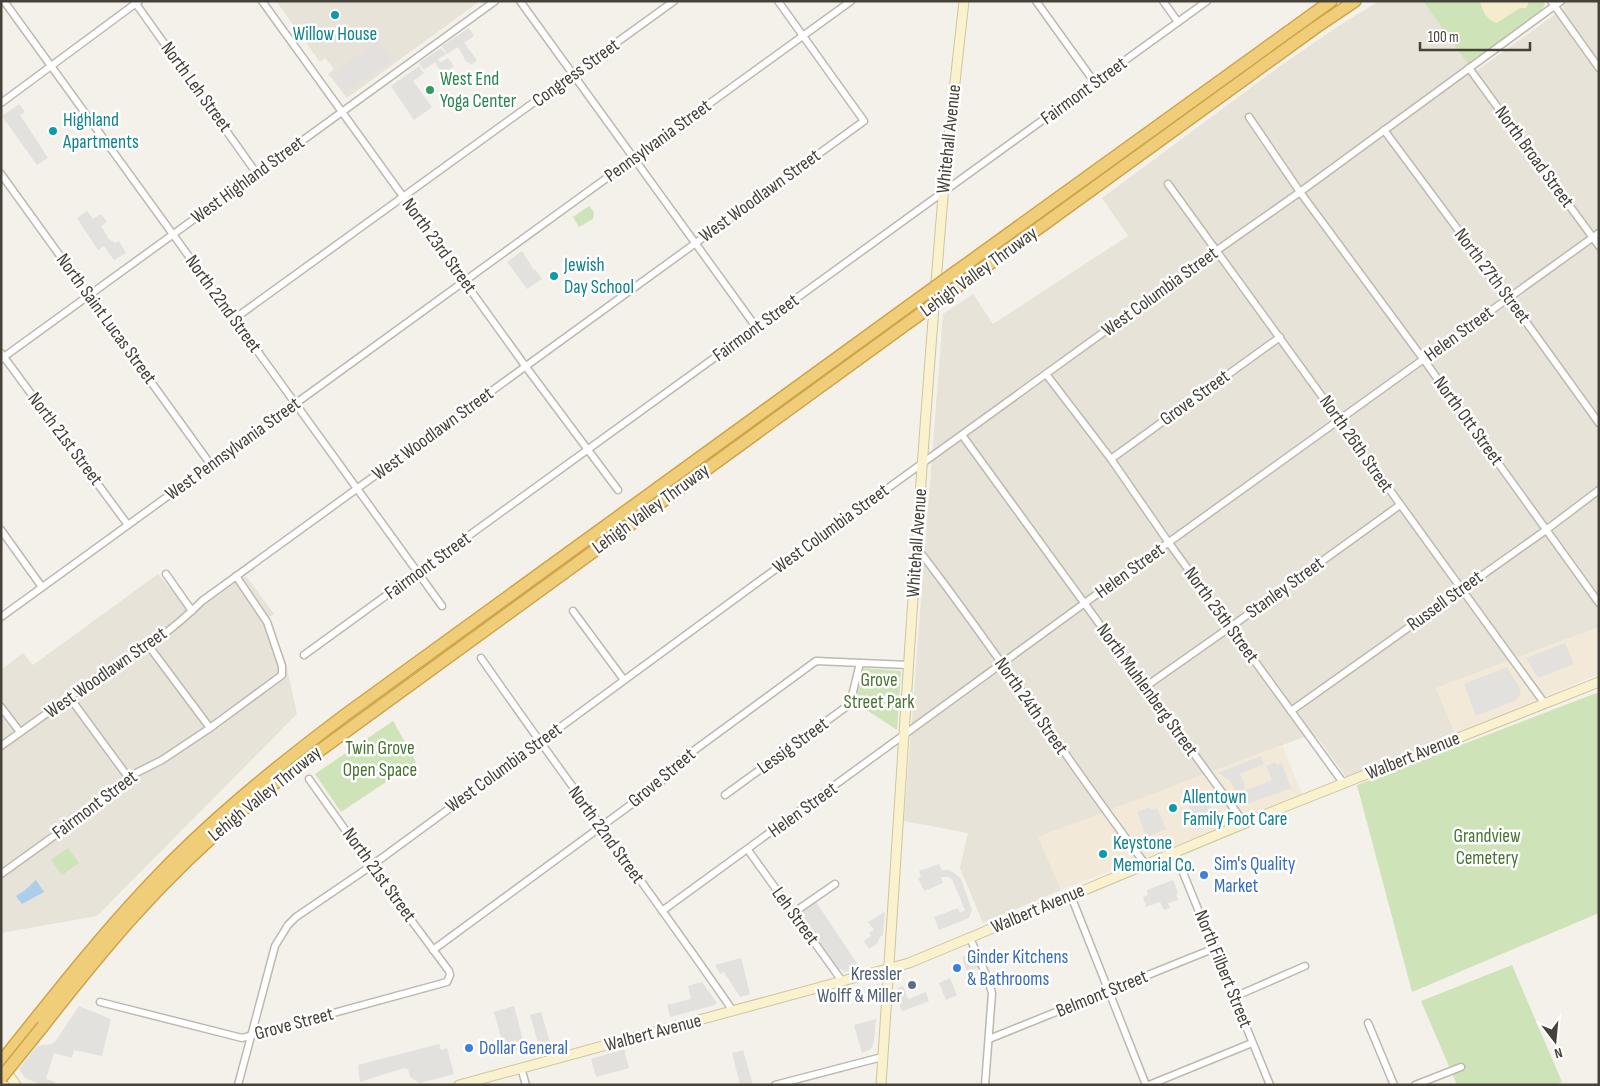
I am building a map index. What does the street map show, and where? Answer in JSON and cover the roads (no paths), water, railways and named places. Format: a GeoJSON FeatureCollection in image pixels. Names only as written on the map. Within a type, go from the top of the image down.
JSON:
{"type":"FeatureCollection","features":[{"type":"Feature","properties":{"kind":"highway","name":"Lehigh Valley Thruway"},"geometry":{"type":"LineString","coordinates":[[1,1079],[97,943],[151,883],[209,826],[277,768],[353,709],[1331,1]]}},
{"type":"Feature","properties":{"kind":"highway","name":"Lehigh Valley Thruway"},"geometry":{"type":"LineString","coordinates":[[1,1064],[158,890],[216,833],[275,783],[1315,28],[1355,1]]}},
{"type":"Feature","properties":{"kind":"main road","name":"Whitehall Avenue"},"geometry":{"type":"LineString","coordinates":[[880,1085],[908,665],[943,194],[964,1]]}},
{"type":"Feature","properties":{"kind":"main road","name":"Walbert Avenue"},"geometry":{"type":"LineString","coordinates":[[459,1085],[909,963],[1245,824],[1599,682]]}},
{"type":"Feature","properties":{"kind":"main road"},"geometry":{"type":"LineString","coordinates":[[1,1064],[16,1085]]}},
{"type":"Feature","properties":{"kind":"main road"},"geometry":{"type":"LineString","coordinates":[[1,1079],[16,1085]]}},
{"type":"Feature","properties":{"kind":"street","name":"North 22nd Street"},"geometry":{"type":"LineString","coordinates":[[4,1],[442,606]]}},
{"type":"Feature","properties":{"kind":"street","name":"North 23rd Street"},"geometry":{"type":"LineString","coordinates":[[262,1],[526,367],[618,490]]}},
{"type":"Feature","properties":{"kind":"street","name":"West Highland Street"},"geometry":{"type":"LineString","coordinates":[[2,356],[90,296],[494,1]]}},
{"type":"Feature","properties":{"kind":"street"},"geometry":{"type":"LineString","coordinates":[[520,1],[756,327]]}},
{"type":"Feature","properties":{"kind":"street","name":"Congress Street"},"geometry":{"type":"LineString","coordinates":[[234,320],[674,1]]}},
{"type":"Feature","properties":{"kind":"street"},"geometry":{"type":"LineString","coordinates":[[778,1],[802,36]]}},
{"type":"Feature","properties":{"kind":"street","name":"Pennsylvania Street"},"geometry":{"type":"LineString","coordinates":[[465,281],[851,1]]}},
{"type":"Feature","properties":{"kind":"street"},"geometry":{"type":"LineString","coordinates":[[1036,1],[1095,83]]}},
{"type":"Feature","properties":{"kind":"street"},"geometry":{"type":"LineString","coordinates":[[1163,1],[1178,22]]}},
{"type":"Feature","properties":{"kind":"street","name":"Fairmont Street"},"geometry":{"type":"LineString","coordinates":[[304,656],[1207,1]]}},
{"type":"Feature","properties":{"kind":"street","name":"West Columbia Street"},"geometry":{"type":"LineString","coordinates":[[238,1085],[275,946],[280,935],[296,917],[371,866],[923,463],[1300,192],[1470,68],[1553,4],[1561,1]]}},
{"type":"Feature","properties":{"kind":"street"},"geometry":{"type":"LineString","coordinates":[[1,103],[136,2]]}},
{"type":"Feature","properties":{"kind":"street","name":"North Leh Street"},"geometry":{"type":"LineString","coordinates":[[136,2],[258,174]]}},
{"type":"Feature","properties":{"kind":"street"},"geometry":{"type":"LineString","coordinates":[[1553,4],[1599,68]]}},
{"type":"Feature","properties":{"kind":"street","name":"West Woodlawn Street"},"geometry":{"type":"LineString","coordinates":[[1,746],[116,664],[130,658],[148,645],[236,576],[864,121],[802,36]]}},
{"type":"Feature","properties":{"kind":"street","name":"North Broad Street"},"geometry":{"type":"LineString","coordinates":[[1470,68],[1599,246]]}},
{"type":"Feature","properties":{"kind":"street","name":"North Ott Street"},"geometry":{"type":"LineString","coordinates":[[1249,117],[1300,192],[1599,602]]}},
{"type":"Feature","properties":{"kind":"street","name":"North 27th Street"},"geometry":{"type":"LineString","coordinates":[[1384,130],[1599,423]]}},
{"type":"Feature","properties":{"kind":"street","name":"North Saint Lucas Street"},"geometry":{"type":"LineString","coordinates":[[1,174],[211,465]]}},
{"type":"Feature","properties":{"kind":"street","name":"North 26th Street"},"geometry":{"type":"LineString","coordinates":[[1168,184],[1544,704]]}},
{"type":"Feature","properties":{"kind":"street","name":"Helen Street"},"geometry":{"type":"LineString","coordinates":[[662,911],[1168,543],[1599,233]]}},
{"type":"Feature","properties":{"kind":"street","name":"West Pennsylvania Street"},"geometry":{"type":"LineString","coordinates":[[1,617],[465,281]]}},
{"type":"Feature","properties":{"kind":"street","name":"Grove Street"},"geometry":{"type":"LineString","coordinates":[[1110,459],[1280,337]]}},
{"type":"Feature","properties":{"kind":"street","name":"North 21st Street"},"geometry":{"type":"LineString","coordinates":[[2,356],[96,480],[128,526]]}},
{"type":"Feature","properties":{"kind":"street","name":"North 25th Street"},"geometry":{"type":"LineString","coordinates":[[1046,374],[1110,459],[1168,543],[1344,784]]}},
{"type":"Feature","properties":{"kind":"street","name":"North Muhlenberg Street"},"geometry":{"type":"LineString","coordinates":[[962,435],[1245,824]]}},
{"type":"Feature","properties":{"kind":"street","name":"Russell Street"},"geometry":{"type":"LineString","coordinates":[[1291,711],[1546,530],[1599,490]]}},
{"type":"Feature","properties":{"kind":"street","name":"Stanley Street"},"geometry":{"type":"LineString","coordinates":[[1145,687],[1231,628],[1400,505]]}},
{"type":"Feature","properties":{"kind":"street"},"geometry":{"type":"LineString","coordinates":[[1,530],[42,587]]}},
{"type":"Feature","properties":{"kind":"street","name":"North 24th Street"},"geometry":{"type":"LineString","coordinates":[[917,548],[1146,865]]}},
{"type":"Feature","properties":{"kind":"street"},"geometry":{"type":"LineString","coordinates":[[166,574],[192,611]]}},
{"type":"Feature","properties":{"kind":"street","name":"Fairmont Street"},"geometry":{"type":"LineString","coordinates":[[2,871],[122,787],[128,777],[162,760],[280,677],[282,666],[267,622],[236,576]]}},
{"type":"Feature","properties":{"kind":"street"},"geometry":{"type":"LineString","coordinates":[[573,611],[624,680]]}},
{"type":"Feature","properties":{"kind":"street"},"geometry":{"type":"LineString","coordinates":[[148,645],[210,728]]}},
{"type":"Feature","properties":{"kind":"street","name":"North 22nd Street"},"geometry":{"type":"LineString","coordinates":[[481,658],[732,1011]]}},
{"type":"Feature","properties":{"kind":"street","name":"Grove Street"},"geometry":{"type":"LineString","coordinates":[[433,950],[659,784],[681,760],[816,660],[908,665]]}},
{"type":"Feature","properties":{"kind":"street","name":"Lessig Street"},"geometry":{"type":"LineString","coordinates":[[725,795],[850,704],[860,663]]}},
{"type":"Feature","properties":{"kind":"street"},"geometry":{"type":"LineString","coordinates":[[70,698],[128,777]]}},
{"type":"Feature","properties":{"kind":"street"},"geometry":{"type":"LineString","coordinates":[[1,707],[20,732]]}},
{"type":"Feature","properties":{"kind":"street","name":"North 21st Street"},"geometry":{"type":"LineString","coordinates":[[309,780],[449,971]]}},
{"type":"Feature","properties":{"kind":"street","name":"Leh Street"},"geometry":{"type":"LineString","coordinates":[[748,850],[842,981]]}},
{"type":"Feature","properties":{"kind":"street","name":"North Filbert Street"},"geometry":{"type":"LineString","coordinates":[[1175,853],[1270,1085]]}},
{"type":"Feature","properties":{"kind":"street"},"geometry":{"type":"LineString","coordinates":[[793,913],[835,884]]}},
{"type":"Feature","properties":{"kind":"street"},"geometry":{"type":"LineString","coordinates":[[1071,896],[1108,992],[1148,1085],[1252,1043]]}},
{"type":"Feature","properties":{"kind":"street"},"geometry":{"type":"LineString","coordinates":[[970,938],[992,993],[986,1085]]}},
{"type":"Feature","properties":{"kind":"street","name":"Belmont Street"},"geometry":{"type":"LineString","coordinates":[[989,1039],[1215,948]]}},
{"type":"Feature","properties":{"kind":"street"},"geometry":{"type":"LineString","coordinates":[[1234,996],[1305,966]]}},
{"type":"Feature","properties":{"kind":"street","name":"Grove Street"},"geometry":{"type":"LineString","coordinates":[[100,1002],[242,1038],[446,982],[450,975],[449,971]]}},
{"type":"Feature","properties":{"kind":"street"},"geometry":{"type":"LineString","coordinates":[[1368,1022],[1394,1085]]}},
{"type":"Feature","properties":{"kind":"street"},"geometry":{"type":"LineString","coordinates":[[776,1085],[882,1057]]}},
{"type":"Feature","properties":{"kind":"street"},"geometry":{"type":"LineString","coordinates":[[1415,1085],[1461,1067]]}},
{"type":"Feature","properties":{"kind":"street"},"geometry":{"type":"LineString","coordinates":[[521,1068],[526,1085]]}},
{"type":"Feature","properties":{"kind":"water"},"geometry":{"type":"Polygon","coordinates":[[[36,880],[44,892],[22,904],[16,896],[36,880]]]}},
{"type":"Feature","properties":{"kind":"place","name":"Willow House"},"geometry":{"type":"Point","coordinates":[335,15]}},
{"type":"Feature","properties":{"kind":"place","name":"West End Yoga Center"},"geometry":{"type":"Point","coordinates":[430,90]}},
{"type":"Feature","properties":{"kind":"place","name":"Highland Apartments"},"geometry":{"type":"Point","coordinates":[53,131]}},
{"type":"Feature","properties":{"kind":"place","name":"Jewish Day School"},"geometry":{"type":"Point","coordinates":[554,276]}},
{"type":"Feature","properties":{"kind":"place","name":"Allentown Family Foot Care"},"geometry":{"type":"Point","coordinates":[1173,808]}},
{"type":"Feature","properties":{"kind":"place","name":"Keystone Memorial Co."},"geometry":{"type":"Point","coordinates":[1103,854]}},
{"type":"Feature","properties":{"kind":"place","name":"Sim's Quality Market"},"geometry":{"type":"Point","coordinates":[1204,875]}},
{"type":"Feature","properties":{"kind":"place","name":"Ginder Kitchens & Bathrooms"},"geometry":{"type":"Point","coordinates":[957,968]}},
{"type":"Feature","properties":{"kind":"place","name":"Kressler Wolff & Miller"},"geometry":{"type":"Point","coordinates":[912,985]}},
{"type":"Feature","properties":{"kind":"place","name":"Dollar General"},"geometry":{"type":"Point","coordinates":[469,1048]}},
{"type":"Feature","properties":{"kind":"park label","name":"Grove Street Park"},"geometry":{"type":"Point","coordinates":[879,691]}},
{"type":"Feature","properties":{"kind":"park label","name":"Twin Grove Open Space"},"geometry":{"type":"Point","coordinates":[380,759]}},
{"type":"Feature","properties":{"kind":"park label","name":"Grandview Cemetery"},"geometry":{"type":"Point","coordinates":[1487,847]}}]}
